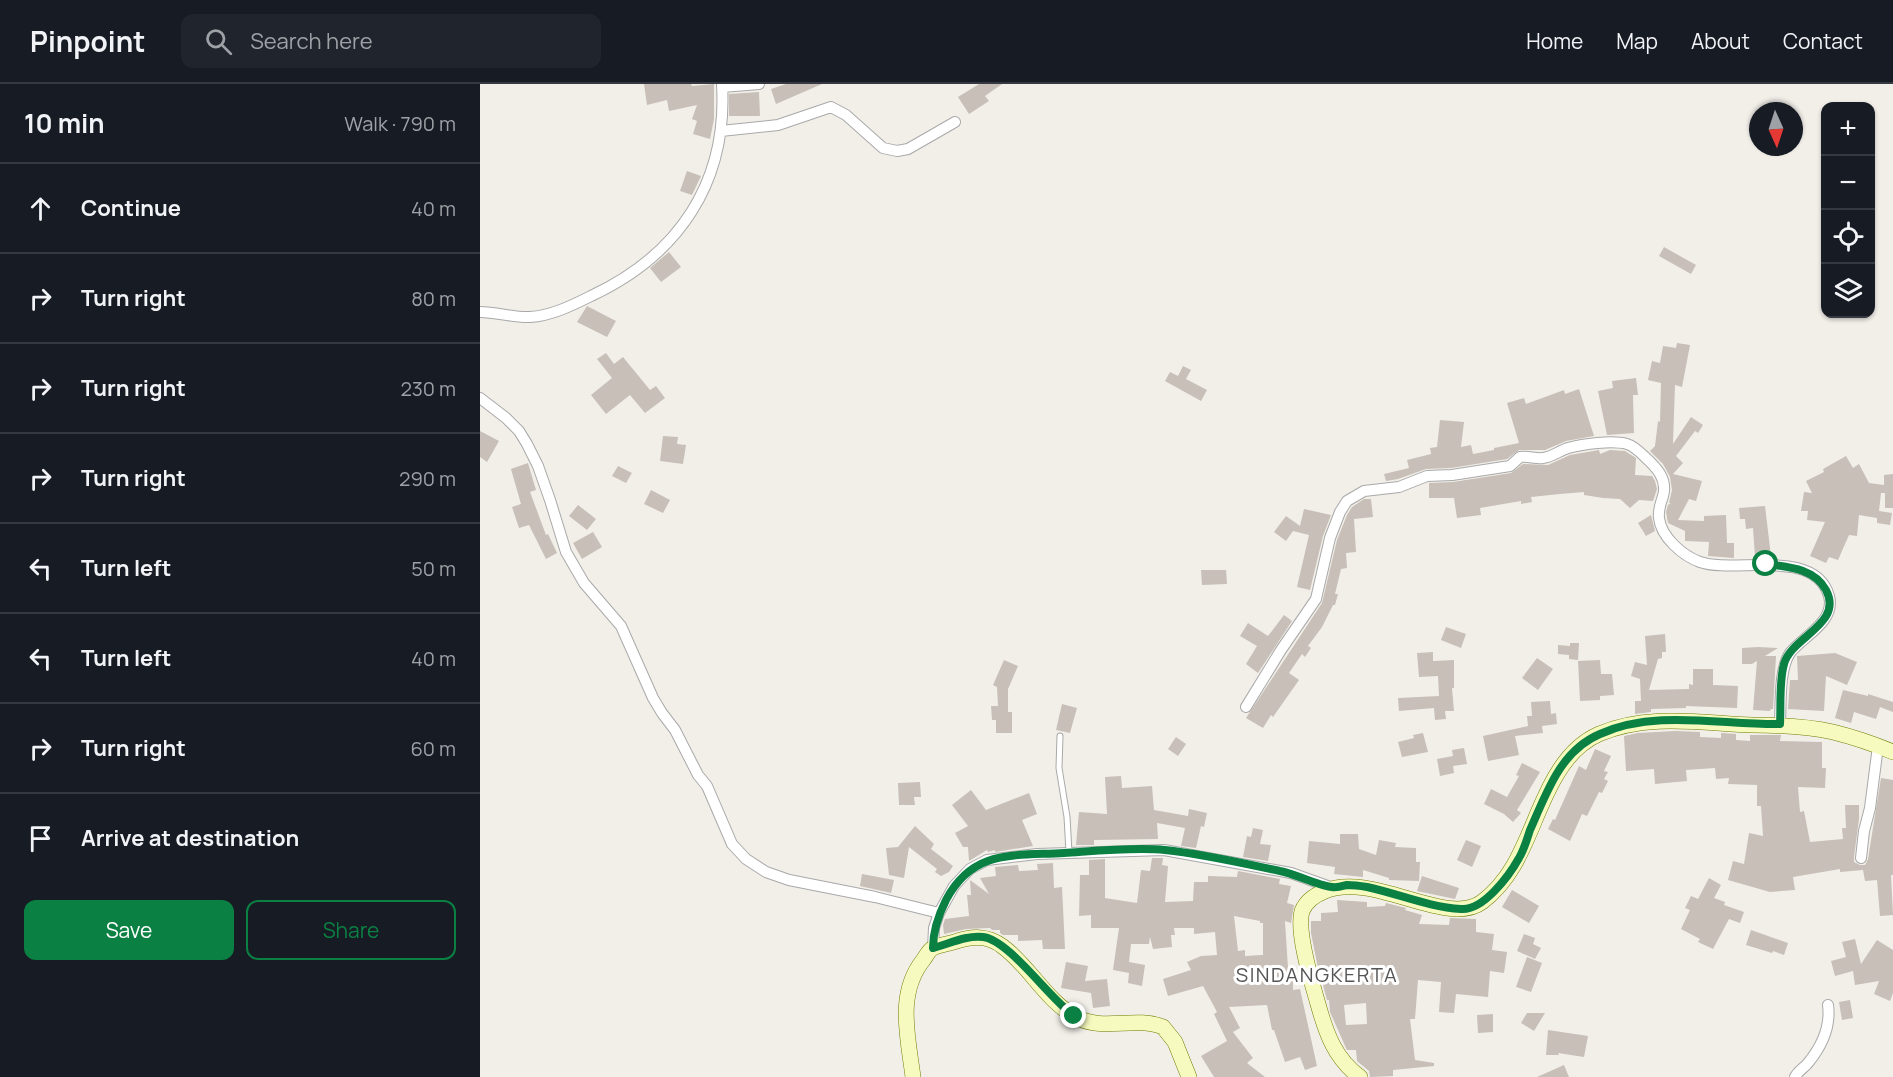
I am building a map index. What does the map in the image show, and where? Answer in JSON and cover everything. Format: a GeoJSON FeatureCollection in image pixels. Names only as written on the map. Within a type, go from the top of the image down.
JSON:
{"type":"FeatureCollection","features":[{"type":"Feature","properties":{"kind":"main road"},"geometry":{"type":"LineString","coordinates":[[1360,1077],[1342,1061],[1329,1039],[1317,1002],[1302,938],[1300,921],[1306,904],[1319,893],[1348,885],[1365,887],[1446,908],[1464,910],[1473,908],[1493,893],[1520,856],[1557,774],[1572,754],[1600,734],[1651,722],[1718,721],[1780,724],[1833,732],[1893,752]]}},
{"type":"Feature","properties":{"kind":"main road"},"geometry":{"type":"LineString","coordinates":[[913,1077],[906,1021],[907,993],[913,974],[933,948],[973,937],[994,940],[1010,952],[1064,1009],[1080,1019],[1102,1023],[1149,1024],[1163,1027],[1174,1042],[1189,1077]]}},
{"type":"Feature","properties":{"kind":"street"},"geometry":{"type":"LineString","coordinates":[[480,312],[531,317],[555,311],[584,300],[621,281],[654,256],[676,234],[698,204],[713,164],[721,131],[722,85],[759,84]]}},
{"type":"Feature","properties":{"kind":"street"},"geometry":{"type":"LineString","coordinates":[[721,131],[778,125],[831,107],[846,116],[883,148],[897,151],[908,149],[955,122]]}},
{"type":"Feature","properties":{"kind":"street"},"geometry":{"type":"LineString","coordinates":[[482,403],[512,425],[527,444],[544,483],[566,552],[584,584],[621,626],[653,698],[675,730],[698,775],[707,786],[732,844],[746,859],[766,872],[789,880],[875,897],[939,914]]}},
{"type":"Feature","properties":{"kind":"street"},"geometry":{"type":"LineString","coordinates":[[1246,707],[1316,599],[1330,538],[1340,512],[1347,501],[1355,495],[1364,491],[1399,486],[1427,476],[1452,475],[1510,466],[1520,457],[1541,458],[1567,448],[1590,444],[1627,444],[1636,448],[1660,471],[1664,494],[1659,506],[1659,519],[1666,534],[1685,555],[1702,563],[1766,564],[1790,567],[1816,577],[1824,587],[1829,597],[1826,616],[1820,625],[1796,645],[1784,664],[1780,724]]}},
{"type":"Feature","properties":{"kind":"street"},"geometry":{"type":"LineString","coordinates":[[1861,858],[1878,746]]}},
{"type":"Feature","properties":{"kind":"street"},"geometry":{"type":"LineString","coordinates":[[933,948],[934,928],[954,886],[970,869],[987,860],[1004,857],[1069,852],[1164,850],[1291,873],[1333,888]]}},
{"type":"Feature","properties":{"kind":"street"},"geometry":{"type":"LineString","coordinates":[[1795,1077],[1813,1056],[1825,1035],[1829,1014],[1828,1005]]}},
{"type":"Feature","properties":{"kind":"lane"},"geometry":{"type":"LineString","coordinates":[[1060,736],[1059,768],[1067,817],[1069,852]]}},
{"type":"Feature","properties":{"kind":"building"},"geometry":{"type":"Polygon","coordinates":[[[644,84],[691,84],[692,86],[714,84],[714,119],[710,139],[693,134],[697,121],[692,119],[697,105],[669,111],[667,100],[647,105],[644,84]]]}},
{"type":"Feature","properties":{"kind":"building"},"geometry":{"type":"Polygon","coordinates":[[[786,84],[822,84],[776,104],[771,89],[786,84]]]}},
{"type":"Feature","properties":{"kind":"building"},"geometry":{"type":"Polygon","coordinates":[[[979,84],[1002,84],[985,96],[989,101],[969,114],[958,97],[979,84]]]}},
{"type":"Feature","properties":{"kind":"building"},"geometry":{"type":"Polygon","coordinates":[[[759,92],[760,116],[729,116],[729,94],[759,92]]]}},
{"type":"Feature","properties":{"kind":"building"},"geometry":{"type":"Polygon","coordinates":[[[687,171],[701,176],[692,195],[680,191],[687,171]]]}},
{"type":"Feature","properties":{"kind":"building"},"geometry":{"type":"Polygon","coordinates":[[[1664,247],[1696,265],[1691,274],[1659,256],[1664,247]]]}},
{"type":"Feature","properties":{"kind":"building"},"geometry":{"type":"Polygon","coordinates":[[[669,252],[681,267],[661,282],[650,268],[669,252]]]}},
{"type":"Feature","properties":{"kind":"building"},"geometry":{"type":"Polygon","coordinates":[[[587,306],[616,321],[607,337],[577,322],[587,306]]]}},
{"type":"Feature","properties":{"kind":"building"},"geometry":{"type":"Polygon","coordinates":[[[1677,343],[1690,345],[1682,387],[1675,385],[1673,444],[1691,417],[1703,425],[1698,433],[1695,431],[1676,456],[1683,463],[1673,474],[1702,481],[1696,501],[1689,499],[1678,520],[1704,521],[1704,516],[1726,515],[1727,543],[1734,543],[1734,558],[1708,556],[1709,542],[1685,541],[1685,531],[1668,523],[1666,512],[1671,503],[1669,503],[1672,490],[1670,477],[1663,464],[1650,451],[1655,446],[1658,421],[1660,422],[1661,383],[1648,380],[1652,361],[1660,363],[1663,346],[1676,348],[1677,343]]]}},
{"type":"Feature","properties":{"kind":"building"},"geometry":{"type":"Polygon","coordinates":[[[606,353],[614,364],[623,357],[650,390],[656,386],[665,398],[645,413],[630,395],[606,414],[591,395],[612,378],[597,359],[606,353]]]}},
{"type":"Feature","properties":{"kind":"building"},"geometry":{"type":"Polygon","coordinates":[[[1183,366],[1191,370],[1186,379],[1207,390],[1201,401],[1165,381],[1170,372],[1178,376],[1183,366]]]}},
{"type":"Feature","properties":{"kind":"building"},"geometry":{"type":"Polygon","coordinates":[[[1636,378],[1638,395],[1633,395],[1634,433],[1607,435],[1598,391],[1613,388],[1612,381],[1636,378]]]}},
{"type":"Feature","properties":{"kind":"building"},"geometry":{"type":"Polygon","coordinates":[[[1579,389],[1594,436],[1566,441],[1545,450],[1519,450],[1507,459],[1451,468],[1426,469],[1386,481],[1384,474],[1409,468],[1407,460],[1431,454],[1430,448],[1437,447],[1440,420],[1464,422],[1461,447],[1471,445],[1473,454],[1494,450],[1494,448],[1519,443],[1507,403],[1524,398],[1526,404],[1564,390],[1565,394],[1579,389]]]}},
{"type":"Feature","properties":{"kind":"building"},"geometry":{"type":"Polygon","coordinates":[[[480,431],[499,441],[487,462],[480,457],[480,431]]]}},
{"type":"Feature","properties":{"kind":"building"},"geometry":{"type":"Polygon","coordinates":[[[663,436],[678,437],[677,444],[686,445],[683,464],[660,461],[663,436]]]}},
{"type":"Feature","properties":{"kind":"building"},"geometry":{"type":"Polygon","coordinates":[[[1599,450],[1600,454],[1610,450],[1625,451],[1636,458],[1635,475],[1652,476],[1655,481],[1657,489],[1653,501],[1639,500],[1630,508],[1620,499],[1584,495],[1584,492],[1560,494],[1531,497],[1532,502],[1521,504],[1521,501],[1480,508],[1481,515],[1457,518],[1454,498],[1429,498],[1429,483],[1453,482],[1511,473],[1523,464],[1548,465],[1570,455],[1599,450]]]}},
{"type":"Feature","properties":{"kind":"building"},"geometry":{"type":"Polygon","coordinates":[[[1846,456],[1853,468],[1859,464],[1869,483],[1884,485],[1884,475],[1893,474],[1893,508],[1885,508],[1885,493],[1881,493],[1879,511],[1892,513],[1890,525],[1877,523],[1877,518],[1859,515],[1857,536],[1849,535],[1838,560],[1829,557],[1826,563],[1810,556],[1825,522],[1807,520],[1808,511],[1801,511],[1804,492],[1812,493],[1806,481],[1824,472],[1823,469],[1846,456]]]}},
{"type":"Feature","properties":{"kind":"building"},"geometry":{"type":"Polygon","coordinates":[[[528,463],[536,490],[530,492],[546,535],[548,534],[557,553],[546,559],[529,525],[519,528],[512,507],[521,504],[511,469],[528,463]]]}},
{"type":"Feature","properties":{"kind":"building"},"geometry":{"type":"Polygon","coordinates":[[[618,466],[632,473],[626,483],[612,476],[618,466]]]}},
{"type":"Feature","properties":{"kind":"building"},"geometry":{"type":"Polygon","coordinates":[[[651,490],[670,500],[663,513],[644,504],[651,490]]]}},
{"type":"Feature","properties":{"kind":"building"},"geometry":{"type":"Polygon","coordinates":[[[1364,499],[1371,499],[1373,517],[1354,519],[1356,552],[1346,553],[1347,568],[1341,569],[1335,594],[1338,594],[1335,605],[1308,646],[1311,648],[1305,657],[1302,654],[1289,673],[1299,680],[1263,728],[1246,718],[1322,603],[1337,540],[1347,515],[1352,507],[1364,499]]]}},
{"type":"Feature","properties":{"kind":"building"},"geometry":{"type":"Polygon","coordinates":[[[578,505],[596,519],[587,530],[569,516],[578,505]]]}},
{"type":"Feature","properties":{"kind":"building"},"geometry":{"type":"Polygon","coordinates":[[[1765,506],[1771,556],[1755,557],[1753,528],[1746,529],[1745,519],[1740,519],[1739,508],[1765,506]]]}},
{"type":"Feature","properties":{"kind":"building"},"geometry":{"type":"Polygon","coordinates":[[[1304,509],[1331,515],[1323,536],[1310,590],[1297,587],[1309,535],[1293,531],[1286,541],[1274,532],[1286,516],[1300,526],[1304,509]]]}},
{"type":"Feature","properties":{"kind":"building"},"geometry":{"type":"Polygon","coordinates":[[[1651,515],[1655,531],[1646,536],[1638,523],[1651,515]]]}},
{"type":"Feature","properties":{"kind":"building"},"geometry":{"type":"Polygon","coordinates":[[[593,532],[602,547],[582,559],[573,543],[593,532]]]}},
{"type":"Feature","properties":{"kind":"building"},"geometry":{"type":"Polygon","coordinates":[[[1201,570],[1226,570],[1227,584],[1202,585],[1201,570]]]}},
{"type":"Feature","properties":{"kind":"building"},"geometry":{"type":"Polygon","coordinates":[[[1284,615],[1292,621],[1258,673],[1246,664],[1257,646],[1240,636],[1248,623],[1268,636],[1284,615]]]}},
{"type":"Feature","properties":{"kind":"building"},"geometry":{"type":"Polygon","coordinates":[[[1446,627],[1466,634],[1461,648],[1441,640],[1446,627]]]}},
{"type":"Feature","properties":{"kind":"building"},"geometry":{"type":"Polygon","coordinates":[[[1665,634],[1666,652],[1662,652],[1662,658],[1658,659],[1649,690],[1689,689],[1689,684],[1693,685],[1693,669],[1713,669],[1713,685],[1738,686],[1737,708],[1686,706],[1686,708],[1651,709],[1651,712],[1635,714],[1635,701],[1641,701],[1640,679],[1631,676],[1635,662],[1647,665],[1645,636],[1665,634]]]}},
{"type":"Feature","properties":{"kind":"building"},"geometry":{"type":"Polygon","coordinates":[[[1570,643],[1579,643],[1578,660],[1569,659],[1569,655],[1558,654],[1558,645],[1570,646],[1570,643]]]}},
{"type":"Feature","properties":{"kind":"building"},"geometry":{"type":"Polygon","coordinates":[[[1742,648],[1778,648],[1765,656],[1776,656],[1773,709],[1770,711],[1753,710],[1757,661],[1752,664],[1742,664],[1742,648]]]}},
{"type":"Feature","properties":{"kind":"building"},"geometry":{"type":"Polygon","coordinates":[[[1433,652],[1433,661],[1454,660],[1454,688],[1452,688],[1454,711],[1445,711],[1446,719],[1435,720],[1434,708],[1399,711],[1398,698],[1439,696],[1438,676],[1419,677],[1417,653],[1433,652]]]}},
{"type":"Feature","properties":{"kind":"building"},"geometry":{"type":"Polygon","coordinates":[[[1835,653],[1857,662],[1847,685],[1826,676],[1824,711],[1788,709],[1790,680],[1798,680],[1797,656],[1835,653]]]}},
{"type":"Feature","properties":{"kind":"building"},"geometry":{"type":"Polygon","coordinates":[[[1537,658],[1553,669],[1538,690],[1522,678],[1537,658]]]}},
{"type":"Feature","properties":{"kind":"building"},"geometry":{"type":"Polygon","coordinates":[[[1004,660],[1018,666],[1008,689],[1008,712],[1012,712],[1012,733],[996,733],[996,720],[992,720],[991,706],[998,706],[997,687],[993,685],[1004,660]]]}},
{"type":"Feature","properties":{"kind":"building"},"geometry":{"type":"Polygon","coordinates":[[[1600,660],[1601,674],[1612,674],[1614,695],[1600,696],[1600,700],[1580,701],[1578,661],[1600,660]]]}},
{"type":"Feature","properties":{"kind":"building"},"geometry":{"type":"Polygon","coordinates":[[[1843,690],[1868,696],[1868,694],[1893,702],[1893,712],[1880,707],[1876,719],[1854,712],[1851,723],[1835,718],[1843,690]]]}},
{"type":"Feature","properties":{"kind":"building"},"geometry":{"type":"Polygon","coordinates":[[[1550,701],[1551,714],[1556,713],[1557,724],[1542,726],[1543,733],[1515,736],[1519,755],[1488,761],[1483,736],[1528,726],[1527,716],[1532,716],[1531,702],[1550,701]]]}},
{"type":"Feature","properties":{"kind":"building"},"geometry":{"type":"Polygon","coordinates":[[[1062,704],[1077,708],[1070,733],[1056,730],[1062,704]]]}},
{"type":"Feature","properties":{"kind":"building"},"geometry":{"type":"Polygon","coordinates":[[[1675,731],[1700,732],[1700,737],[1721,738],[1721,733],[1736,734],[1736,740],[1750,741],[1750,735],[1781,735],[1780,741],[1822,742],[1822,768],[1826,768],[1825,788],[1798,787],[1800,812],[1804,811],[1810,842],[1843,839],[1842,828],[1846,828],[1845,805],[1859,805],[1854,862],[1860,865],[1865,865],[1868,859],[1881,778],[1893,780],[1893,875],[1891,875],[1893,915],[1880,916],[1877,880],[1865,881],[1863,870],[1840,872],[1840,869],[1793,877],[1795,890],[1770,892],[1728,880],[1733,861],[1744,864],[1749,833],[1763,836],[1761,806],[1757,806],[1757,785],[1728,784],[1729,778],[1716,779],[1715,768],[1686,770],[1687,781],[1655,784],[1654,769],[1626,771],[1624,736],[1675,731]]]}},
{"type":"Feature","properties":{"kind":"building"},"geometry":{"type":"Polygon","coordinates":[[[1423,733],[1428,752],[1402,757],[1398,742],[1423,733]]]}},
{"type":"Feature","properties":{"kind":"building"},"geometry":{"type":"Polygon","coordinates":[[[1176,737],[1186,744],[1178,756],[1168,749],[1176,737]]]}},
{"type":"Feature","properties":{"kind":"building"},"geometry":{"type":"Polygon","coordinates":[[[1464,748],[1467,764],[1453,766],[1454,773],[1440,776],[1437,759],[1453,756],[1452,750],[1464,748]]]}},
{"type":"Feature","properties":{"kind":"building"},"geometry":{"type":"Polygon","coordinates":[[[1595,749],[1611,756],[1604,771],[1608,772],[1604,779],[1608,781],[1602,793],[1599,792],[1587,816],[1582,814],[1570,841],[1548,829],[1553,819],[1555,820],[1579,766],[1586,770],[1595,749]]]}},
{"type":"Feature","properties":{"kind":"building"},"geometry":{"type":"Polygon","coordinates":[[[1522,763],[1540,772],[1517,810],[1521,813],[1513,822],[1504,814],[1484,804],[1491,789],[1507,797],[1519,776],[1516,775],[1522,763]]]}},
{"type":"Feature","properties":{"kind":"building"},"geometry":{"type":"Polygon","coordinates":[[[1121,776],[1122,788],[1152,786],[1154,810],[1188,816],[1189,809],[1207,813],[1204,827],[1201,826],[1196,848],[1181,846],[1185,828],[1157,823],[1158,839],[1094,840],[1094,845],[1076,845],[1079,812],[1107,814],[1105,777],[1121,776]]]}},
{"type":"Feature","properties":{"kind":"building"},"geometry":{"type":"Polygon","coordinates":[[[920,782],[921,797],[914,797],[915,805],[899,805],[898,783],[920,782]]]}},
{"type":"Feature","properties":{"kind":"building"},"geometry":{"type":"Polygon","coordinates":[[[971,790],[986,810],[1029,793],[1037,814],[1022,820],[1033,846],[995,852],[995,850],[988,852],[987,850],[969,861],[968,847],[963,847],[955,833],[968,826],[952,805],[971,790]]]}},
{"type":"Feature","properties":{"kind":"building"},"geometry":{"type":"Polygon","coordinates":[[[915,826],[934,844],[931,849],[953,866],[949,872],[941,876],[935,872],[937,869],[909,847],[904,878],[889,875],[886,848],[898,847],[915,826]]]}},
{"type":"Feature","properties":{"kind":"building"},"geometry":{"type":"Polygon","coordinates":[[[1253,828],[1263,830],[1260,844],[1271,845],[1268,861],[1243,857],[1247,836],[1251,837],[1253,828]]]}},
{"type":"Feature","properties":{"kind":"building"},"geometry":{"type":"Polygon","coordinates":[[[1340,834],[1358,834],[1359,849],[1376,855],[1379,840],[1396,843],[1395,847],[1416,848],[1416,862],[1420,862],[1419,881],[1389,880],[1389,878],[1363,870],[1363,877],[1334,874],[1335,867],[1307,863],[1309,841],[1340,844],[1340,834]]]}},
{"type":"Feature","properties":{"kind":"building"},"geometry":{"type":"Polygon","coordinates":[[[1466,840],[1481,846],[1472,867],[1457,860],[1466,840]]]}},
{"type":"Feature","properties":{"kind":"building"},"geometry":{"type":"Polygon","coordinates":[[[1152,858],[1163,858],[1162,865],[1168,866],[1165,902],[1193,901],[1194,882],[1208,882],[1208,876],[1237,877],[1238,871],[1280,879],[1279,884],[1291,886],[1287,903],[1294,905],[1291,923],[1285,921],[1288,968],[1293,968],[1293,990],[1300,989],[1317,1066],[1305,1070],[1300,1057],[1285,1062],[1274,1030],[1272,1030],[1267,1005],[1229,1007],[1240,1028],[1233,1032],[1253,1058],[1247,1063],[1265,1077],[1214,1077],[1201,1056],[1227,1041],[1214,1014],[1217,1012],[1203,986],[1168,996],[1163,979],[1191,970],[1187,962],[1201,956],[1217,955],[1215,932],[1194,934],[1194,928],[1174,928],[1175,935],[1171,935],[1172,947],[1153,949],[1150,937],[1149,944],[1131,944],[1129,962],[1145,965],[1142,986],[1128,983],[1129,973],[1113,970],[1119,928],[1091,928],[1091,915],[1079,916],[1080,875],[1089,875],[1089,860],[1105,859],[1105,898],[1137,903],[1141,870],[1150,871],[1152,858]],[[1234,916],[1238,951],[1245,950],[1245,956],[1263,955],[1263,923],[1234,916]]]}},
{"type":"Feature","properties":{"kind":"building"},"geometry":{"type":"Polygon","coordinates":[[[1053,863],[1054,888],[1062,887],[1065,949],[1043,949],[1042,940],[1018,941],[1018,935],[1003,935],[1000,930],[990,928],[966,929],[944,934],[945,919],[969,916],[967,895],[971,895],[970,880],[989,894],[980,878],[996,876],[995,867],[1018,865],[1019,871],[1038,870],[1037,864],[1053,863]]]}},
{"type":"Feature","properties":{"kind":"building"},"geometry":{"type":"Polygon","coordinates":[[[862,874],[894,880],[891,893],[860,886],[862,874]]]}},
{"type":"Feature","properties":{"kind":"building"},"geometry":{"type":"Polygon","coordinates":[[[1422,876],[1459,888],[1455,899],[1417,891],[1422,876]]]}},
{"type":"Feature","properties":{"kind":"building"},"geometry":{"type":"Polygon","coordinates":[[[1709,878],[1721,885],[1714,898],[1725,902],[1724,905],[1744,912],[1740,923],[1729,919],[1713,949],[1698,942],[1700,939],[1681,929],[1690,910],[1685,908],[1691,896],[1698,899],[1709,878]]]}},
{"type":"Feature","properties":{"kind":"building"},"geometry":{"type":"Polygon","coordinates":[[[1512,890],[1539,906],[1529,923],[1502,907],[1512,890]]]}},
{"type":"Feature","properties":{"kind":"building"},"geometry":{"type":"Polygon","coordinates":[[[1337,900],[1367,902],[1367,907],[1385,906],[1386,903],[1406,908],[1405,910],[1422,915],[1419,924],[1449,925],[1450,918],[1476,919],[1476,932],[1494,934],[1492,950],[1507,952],[1504,973],[1490,971],[1488,997],[1456,994],[1454,1013],[1439,1012],[1441,982],[1418,980],[1415,1019],[1410,1019],[1415,1060],[1434,1063],[1434,1066],[1393,1070],[1393,1076],[1370,1077],[1369,1071],[1357,1061],[1356,1050],[1347,1050],[1330,1012],[1329,1000],[1327,1000],[1323,985],[1321,967],[1318,968],[1311,933],[1311,921],[1321,921],[1321,913],[1338,912],[1337,900]],[[1366,1003],[1344,1005],[1346,1025],[1367,1024],[1366,1003]]]}},
{"type":"Feature","properties":{"kind":"building"},"geometry":{"type":"Polygon","coordinates":[[[1751,930],[1788,943],[1784,955],[1746,945],[1751,930]]]}},
{"type":"Feature","properties":{"kind":"building"},"geometry":{"type":"Polygon","coordinates":[[[1524,934],[1535,938],[1533,944],[1541,948],[1535,959],[1517,951],[1524,934]]]}},
{"type":"Feature","properties":{"kind":"building"},"geometry":{"type":"Polygon","coordinates":[[[1855,939],[1861,964],[1877,940],[1893,950],[1893,993],[1890,1001],[1874,994],[1879,981],[1855,985],[1853,971],[1835,976],[1831,961],[1846,957],[1842,942],[1855,939]]]}},
{"type":"Feature","properties":{"kind":"building"},"geometry":{"type":"Polygon","coordinates":[[[1527,957],[1542,963],[1531,992],[1516,987],[1527,957]]]}},
{"type":"Feature","properties":{"kind":"building"},"geometry":{"type":"Polygon","coordinates":[[[1066,962],[1088,966],[1085,981],[1107,979],[1110,1006],[1093,1008],[1091,993],[1061,988],[1066,962]]]}},
{"type":"Feature","properties":{"kind":"building"},"geometry":{"type":"Polygon","coordinates":[[[1850,1000],[1853,1018],[1842,1020],[1839,1002],[1850,1000]]]}},
{"type":"Feature","properties":{"kind":"building"},"geometry":{"type":"Polygon","coordinates":[[[1527,1013],[1545,1013],[1534,1031],[1521,1023],[1527,1013]]]}},
{"type":"Feature","properties":{"kind":"building"},"geometry":{"type":"Polygon","coordinates":[[[1493,1014],[1493,1032],[1478,1033],[1477,1015],[1493,1014]]]}},
{"type":"Feature","properties":{"kind":"building"},"geometry":{"type":"Polygon","coordinates":[[[1548,1030],[1588,1036],[1584,1057],[1558,1053],[1559,1055],[1546,1055],[1548,1030]]]}},
{"type":"Feature","properties":{"kind":"building"},"geometry":{"type":"Polygon","coordinates":[[[1564,1065],[1569,1077],[1537,1077],[1564,1065]]]}},
{"type":"Feature","properties":{"kind":"district","name":"SINDANGKERTA"},"geometry":{"type":"Point","coordinates":[1317,975]}},
{"type":"Feature","properties":{"kind":"route"},"geometry":{"type":"LineString","coordinates":[[1074,1016],[1052,997],[1010,952],[994,940],[973,937],[933,948],[934,928],[939,914],[954,886],[970,869],[987,860],[1004,857],[1164,850],[1291,873],[1333,888],[1348,885],[1365,887],[1446,908],[1464,910],[1473,908],[1493,893],[1520,856],[1557,774],[1572,754],[1600,734],[1651,722],[1718,721],[1780,724],[1784,664],[1796,645],[1820,625],[1829,607],[1829,597],[1816,577],[1805,571],[1766,564]]}}]}
